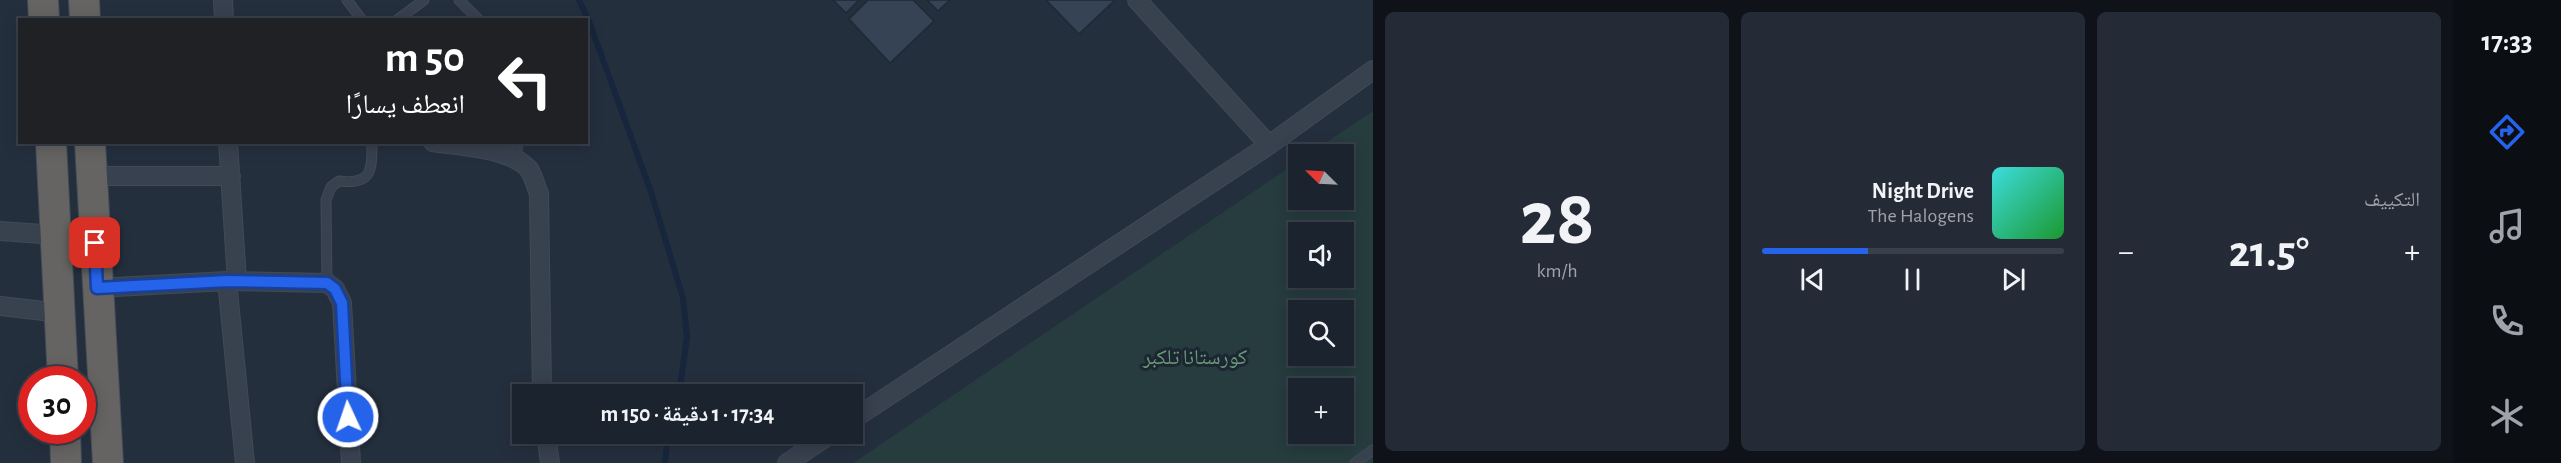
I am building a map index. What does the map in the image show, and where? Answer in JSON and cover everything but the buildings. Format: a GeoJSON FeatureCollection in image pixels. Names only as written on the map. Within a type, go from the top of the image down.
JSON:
{"type":"FeatureCollection","features":[{"type":"Feature","properties":{"kind":"highway"},"geometry":{"type":"LineString","coordinates":[[43,0],[44,18]]}},
{"type":"Feature","properties":{"kind":"highway"},"geometry":{"type":"LineString","coordinates":[[84,0],[85,18]]}},
{"type":"Feature","properties":{"kind":"highway"},"geometry":{"type":"LineString","coordinates":[[51,144],[63,366]]}},
{"type":"Feature","properties":{"kind":"highway"},"geometry":{"type":"LineString","coordinates":[[90,144],[108,463]]}},
{"type":"Feature","properties":{"kind":"highway"},"geometry":{"type":"LineString","coordinates":[[65,444],[66,463]]}},
{"type":"Feature","properties":{"kind":"street"},"geometry":{"type":"LineString","coordinates":[[223,0],[224,18]]}},
{"type":"Feature","properties":{"kind":"street"},"geometry":{"type":"LineString","coordinates":[[1137,0],[1269,145]]}},
{"type":"Feature","properties":{"kind":"street"},"geometry":{"type":"LineString","coordinates":[[863,413],[1269,145],[1373,70]]}},
{"type":"Feature","properties":{"kind":"street"},"geometry":{"type":"LineString","coordinates":[[228,144],[231,176],[232,281],[244,463]]}},
{"type":"Feature","properties":{"kind":"street"},"geometry":{"type":"LineString","coordinates":[[448,144],[517,152],[529,169],[539,194],[542,384]]}},
{"type":"Feature","properties":{"kind":"street"},"geometry":{"type":"LineString","coordinates":[[92,176],[231,176]]}},
{"type":"Feature","properties":{"kind":"street"},"geometry":{"type":"LineString","coordinates":[[0,231],[56,235]]}},
{"type":"Feature","properties":{"kind":"street"},"geometry":{"type":"LineString","coordinates":[[97,288],[232,281],[327,283],[335,289],[342,303],[351,463]]}},
{"type":"Feature","properties":{"kind":"street"},"geometry":{"type":"LineString","coordinates":[[0,306],[61,313]]}},
{"type":"Feature","properties":{"kind":"street"},"geometry":{"type":"LineString","coordinates":[[547,444],[550,463]]}},
{"type":"Feature","properties":{"kind":"street"},"geometry":{"type":"LineString","coordinates":[[787,463],[816,444]]}},
{"type":"Feature","properties":{"kind":"lane"},"geometry":{"type":"LineString","coordinates":[[347,0],[360,18]]}},
{"type":"Feature","properties":{"kind":"lane"},"geometry":{"type":"LineString","coordinates":[[400,18],[424,0]]}},
{"type":"Feature","properties":{"kind":"lane"},"geometry":{"type":"LineString","coordinates":[[459,0],[476,18]]}},
{"type":"Feature","properties":{"kind":"lane"},"geometry":{"type":"LineString","coordinates":[[327,283],[326,200],[331,187],[339,181],[357,183],[367,176],[372,168],[372,144]]}},
{"type":"Feature","properties":{"kind":"lane"},"geometry":{"type":"LineString","coordinates":[[1354,463],[1373,450]]}},
{"type":"Feature","properties":{"kind":"green space","name":"كورستانا تلكبر"},"geometry":{"type":"Polygon","coordinates":[[[1373,111],[1373,463],[853,463],[1288,168],[1288,210],[1354,210],[1354,144],[1324,144],[1373,111]]]}},
{"type":"Feature","properties":{"kind":"waterway"},"geometry":{"type":"LineString","coordinates":[[579,0],[587,18]]}},
{"type":"Feature","properties":{"kind":"waterway"},"geometry":{"type":"LineString","coordinates":[[588,20],[651,192],[683,298],[687,337],[680,384]]}},
{"type":"Feature","properties":{"kind":"waterway"},"geometry":{"type":"LineString","coordinates":[[665,463],[667,444]]}},
{"type":"Feature","properties":{"kind":"route"},"geometry":{"type":"LineString","coordinates":[[95,243],[97,288],[227,281],[327,283],[335,289],[342,303],[348,417]]}}]}
